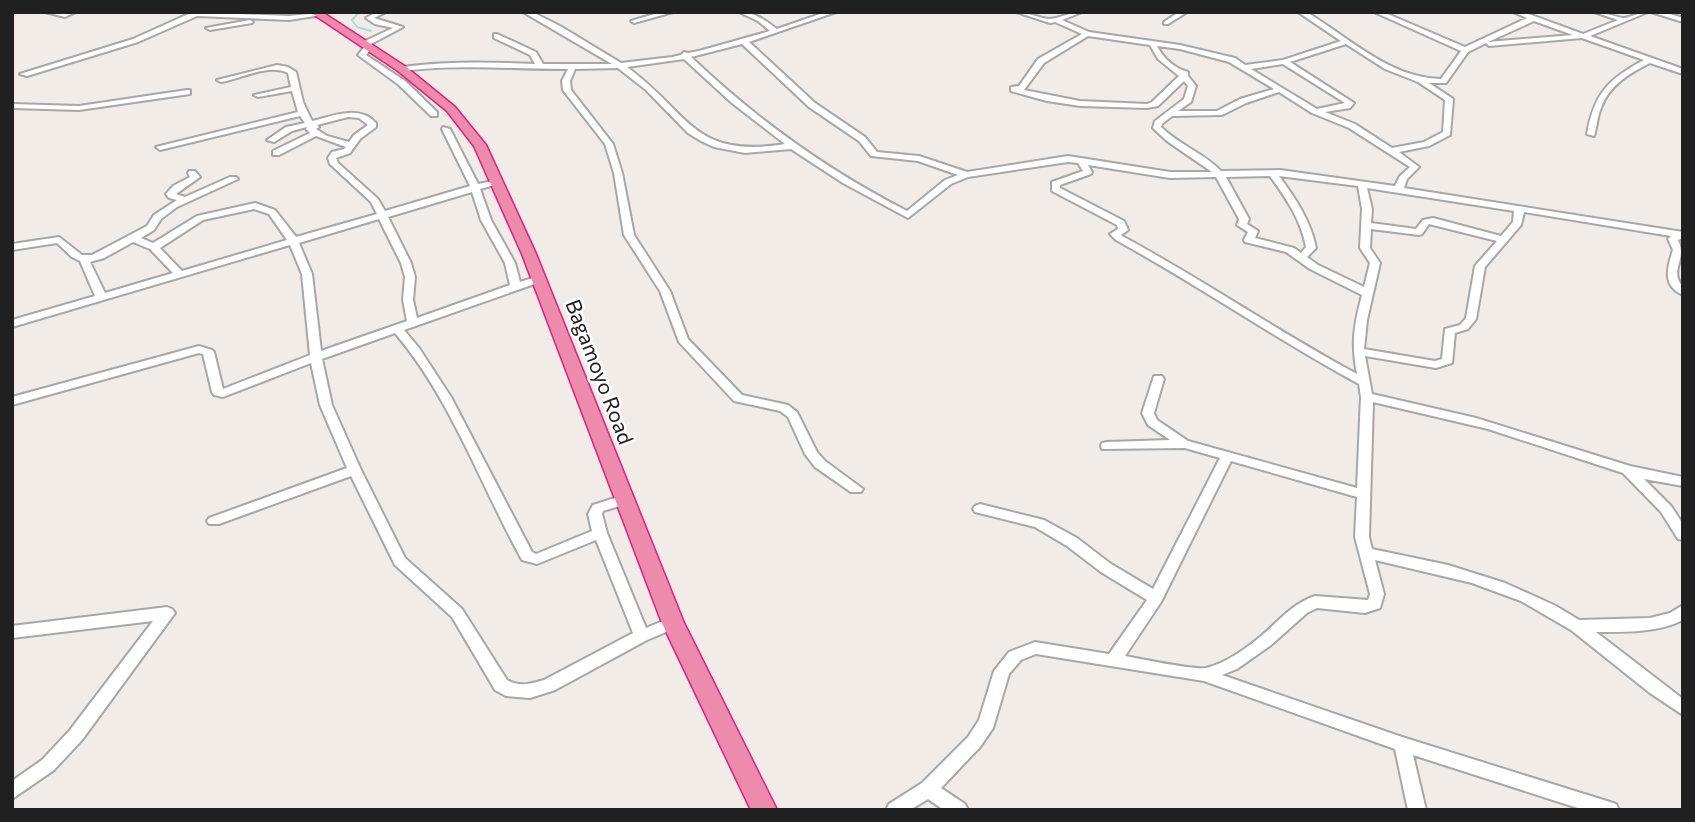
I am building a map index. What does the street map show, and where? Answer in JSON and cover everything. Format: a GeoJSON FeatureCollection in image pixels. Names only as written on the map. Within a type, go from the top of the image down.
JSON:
{"type":"FeatureCollection","features":[{"type":"Feature","properties":{"kind":"highway","name":"Bagamoyo Road"},"geometry":{"type":"LineString","coordinates":[[317,14],[368,45],[465,125],[480,145],[539,279],[673,623],[764,810]]}},
{"type":"Feature","properties":{"kind":"street"},"geometry":{"type":"LineString","coordinates":[[48,12],[65,15],[73,12]]}},
{"type":"Feature","properties":{"kind":"street"},"geometry":{"type":"LineString","coordinates":[[237,16],[245,12]]}},
{"type":"Feature","properties":{"kind":"street"},"geometry":{"type":"LineString","coordinates":[[368,45],[400,27],[380,24],[369,18],[383,12]]}},
{"type":"Feature","properties":{"kind":"street"},"geometry":{"type":"LineString","coordinates":[[526,12],[583,41],[644,84],[681,122],[710,142],[728,149],[754,152],[791,146]]}},
{"type":"Feature","properties":{"kind":"street"},"geometry":{"type":"LineString","coordinates":[[634,21],[670,12]]}},
{"type":"Feature","properties":{"kind":"street"},"geometry":{"type":"LineString","coordinates":[[742,12],[761,20],[776,32]]}},
{"type":"Feature","properties":{"kind":"street"},"geometry":{"type":"LineString","coordinates":[[434,114],[406,77],[484,63],[618,66],[745,43],[833,12]]}},
{"type":"Feature","properties":{"kind":"street"},"geometry":{"type":"LineString","coordinates":[[1019,12],[1042,20],[1058,20],[1079,12]]}},
{"type":"Feature","properties":{"kind":"street"},"geometry":{"type":"LineString","coordinates":[[1166,23],[1184,12]]}},
{"type":"Feature","properties":{"kind":"street"},"geometry":{"type":"LineString","coordinates":[[1305,14],[1323,12]]}},
{"type":"Feature","properties":{"kind":"street"},"geometry":{"type":"LineString","coordinates":[[1377,12],[1465,50]]}},
{"type":"Feature","properties":{"kind":"street"},"geometry":{"type":"LineString","coordinates":[[1516,12],[1683,72]]}},
{"type":"Feature","properties":{"kind":"street"},"geometry":{"type":"LineString","coordinates":[[1597,12],[1624,20]]}},
{"type":"Feature","properties":{"kind":"street"},"geometry":{"type":"LineString","coordinates":[[1477,45],[1584,36],[1644,12]]}},
{"type":"Feature","properties":{"kind":"street"},"geometry":{"type":"LineString","coordinates":[[1654,12],[1683,20]]}},
{"type":"Feature","properties":{"kind":"street"},"geometry":{"type":"LineString","coordinates":[[24,74],[152,34],[198,13],[271,18]]}},
{"type":"Feature","properties":{"kind":"street"},"geometry":{"type":"LineString","coordinates":[[210,28],[317,14]]}},
{"type":"Feature","properties":{"kind":"street"},"geometry":{"type":"LineString","coordinates":[[1305,14],[1408,77],[1443,81],[1465,50],[1534,18]]}},
{"type":"Feature","properties":{"kind":"street"},"geometry":{"type":"LineString","coordinates":[[1058,20],[1087,34],[1210,54],[1246,68],[1315,111],[1352,126],[1393,150],[1415,167],[1403,178],[1399,190]]}},
{"type":"Feature","properties":{"kind":"street"},"geometry":{"type":"LineString","coordinates":[[1087,34],[1041,61],[1022,88],[1014,89],[1054,100],[1096,105],[1147,106],[1155,104],[1185,75]]}},
{"type":"Feature","properties":{"kind":"street"},"geometry":{"type":"LineString","coordinates":[[498,36],[533,54],[540,65]]}},
{"type":"Feature","properties":{"kind":"street"},"geometry":{"type":"LineString","coordinates":[[1246,68],[1284,62],[1347,41]]}},
{"type":"Feature","properties":{"kind":"street"},"geometry":{"type":"LineString","coordinates":[[745,43],[800,94],[862,139],[874,154],[919,159],[966,175]]}},
{"type":"Feature","properties":{"kind":"street"},"geometry":{"type":"LineString","coordinates":[[1153,44],[1158,58],[1185,75],[1192,92],[1188,100],[1158,123],[1157,128],[1168,140],[1202,160],[1219,174],[1244,219],[1242,225],[1253,230],[1249,240],[1290,250],[1367,293]]}},
{"type":"Feature","properties":{"kind":"street"},"geometry":{"type":"LineString","coordinates":[[684,54],[739,108],[791,146],[861,192],[908,215],[926,203],[942,186],[966,175],[1033,164],[1081,160],[1170,175],[1272,173],[1312,176],[1682,235]]}},
{"type":"Feature","properties":{"kind":"street"},"geometry":{"type":"LineString","coordinates":[[1591,134],[1596,108],[1607,86],[1650,60]]}},
{"type":"Feature","properties":{"kind":"street"},"geometry":{"type":"LineString","coordinates":[[1284,62],[1350,103],[1347,106],[1315,111]]}},
{"type":"Feature","properties":{"kind":"street"},"geometry":{"type":"LineString","coordinates":[[573,66],[566,81],[567,90],[609,144],[618,173],[629,235],[665,290],[683,340],[738,398],[784,408],[793,415],[811,454],[820,464],[856,489]]}},
{"type":"Feature","properties":{"kind":"street"},"geometry":{"type":"LineString","coordinates":[[221,80],[270,69],[288,68],[292,72],[302,113],[309,124],[315,127],[310,129],[349,145]]}},
{"type":"Feature","properties":{"kind":"street"},"geometry":{"type":"LineString","coordinates":[[1393,150],[1426,144],[1447,133],[1449,99],[1419,80]]}},
{"type":"Feature","properties":{"kind":"street"},"geometry":{"type":"LineString","coordinates":[[258,95],[296,88]]}},
{"type":"Feature","properties":{"kind":"street"},"geometry":{"type":"LineString","coordinates":[[1172,114],[1219,113],[1243,101],[1279,90]]}},
{"type":"Feature","properties":{"kind":"street"},"geometry":{"type":"LineString","coordinates":[[12,106],[79,108],[187,92]]}},
{"type":"Feature","properties":{"kind":"street"},"geometry":{"type":"LineString","coordinates":[[12,111],[29,105]]}},
{"type":"Feature","properties":{"kind":"street"},"geometry":{"type":"LineString","coordinates":[[160,147],[302,113]]}},
{"type":"Feature","properties":{"kind":"street"},"geometry":{"type":"LineString","coordinates":[[271,140],[289,129],[348,115],[369,119],[373,125],[349,145],[347,151],[335,154],[332,158],[334,164],[374,201],[406,263],[410,276],[408,300],[414,324]]}},
{"type":"Feature","properties":{"kind":"street"},"geometry":{"type":"LineString","coordinates":[[446,129],[475,187],[486,220],[510,262],[516,287]]}},
{"type":"Feature","properties":{"kind":"street"},"geometry":{"type":"LineString","coordinates":[[276,153],[316,133]]}},
{"type":"Feature","properties":{"kind":"street"},"geometry":{"type":"LineString","coordinates":[[1081,160],[1088,172],[1059,181],[1055,184],[1055,189],[1121,223],[1123,230],[1115,234],[1119,237],[1365,390],[1533,438],[1628,472],[1683,482]]}},
{"type":"Feature","properties":{"kind":"street"},"geometry":{"type":"LineString","coordinates":[[184,199],[171,194],[191,182],[195,177],[192,173]]}},
{"type":"Feature","properties":{"kind":"street"},"geometry":{"type":"LineString","coordinates":[[1272,173],[1292,201],[1309,238],[1311,248],[1301,258]]}},
{"type":"Feature","properties":{"kind":"street"},"geometry":{"type":"LineString","coordinates":[[12,247],[59,240],[78,258],[96,256],[151,228],[157,217],[184,199],[233,179]]}},
{"type":"Feature","properties":{"kind":"street"},"geometry":{"type":"LineString","coordinates":[[12,324],[495,182]]}},
{"type":"Feature","properties":{"kind":"street"},"geometry":{"type":"LineString","coordinates":[[1204,675],[1231,665],[1302,609],[1315,602],[1365,607],[1375,604],[1377,594],[1365,553],[1365,390],[1358,351],[1360,320],[1376,263],[1365,248],[1368,226],[1362,185]]}},
{"type":"Feature","properties":{"kind":"street"},"geometry":{"type":"LineString","coordinates":[[154,247],[200,218],[254,206],[272,212],[294,242],[307,274],[316,357],[326,405],[354,470],[400,561],[457,613],[501,685],[512,691],[530,691],[549,685],[642,636],[673,623]]}},
{"type":"Feature","properties":{"kind":"street"},"geometry":{"type":"LineString","coordinates":[[1358,351],[1436,365],[1445,364],[1448,361],[1449,331],[1464,327],[1471,319],[1480,265],[1518,223],[1519,209]]}},
{"type":"Feature","properties":{"kind":"street"},"geometry":{"type":"LineString","coordinates":[[1368,226],[1419,232],[1426,222],[1433,220],[1501,239]]}},
{"type":"Feature","properties":{"kind":"street"},"geometry":{"type":"LineString","coordinates":[[1682,235],[1673,239],[1678,250],[1670,275],[1675,286],[1683,292]]}},
{"type":"Feature","properties":{"kind":"street"},"geometry":{"type":"LineString","coordinates":[[134,238],[154,247],[179,274]]}},
{"type":"Feature","properties":{"kind":"street"},"geometry":{"type":"LineString","coordinates":[[84,259],[102,297]]}},
{"type":"Feature","properties":{"kind":"street"},"geometry":{"type":"LineString","coordinates":[[12,401],[199,349],[208,352],[218,392],[223,393],[316,357],[539,279]]}},
{"type":"Feature","properties":{"kind":"street"},"geometry":{"type":"LineString","coordinates":[[398,330],[415,350],[445,397],[527,556],[537,559],[600,533]]}},
{"type":"Feature","properties":{"kind":"street"},"geometry":{"type":"LineString","coordinates":[[1158,379],[1147,412],[1158,427],[1185,444],[1363,494]]}},
{"type":"Feature","properties":{"kind":"street"},"geometry":{"type":"LineString","coordinates":[[1107,446],[1185,444]]}},
{"type":"Feature","properties":{"kind":"street"},"geometry":{"type":"LineString","coordinates":[[1114,659],[1156,598],[1227,457]]}},
{"type":"Feature","properties":{"kind":"street"},"geometry":{"type":"LineString","coordinates":[[214,521],[354,470]]}},
{"type":"Feature","properties":{"kind":"street"},"geometry":{"type":"LineString","coordinates":[[1628,472],[1667,509],[1683,535]]}},
{"type":"Feature","properties":{"kind":"street"},"geometry":{"type":"LineString","coordinates":[[624,500],[598,508],[595,514],[600,533],[642,636]]}},
{"type":"Feature","properties":{"kind":"street"},"geometry":{"type":"LineString","coordinates":[[980,509],[1039,523],[1072,542],[1105,568],[1156,598]]}},
{"type":"Feature","properties":{"kind":"street"},"geometry":{"type":"LineString","coordinates":[[1365,553],[1457,572],[1516,591],[1577,626],[1683,708]]}},
{"type":"Feature","properties":{"kind":"street"},"geometry":{"type":"LineString","coordinates":[[12,632],[167,612],[76,735],[48,765],[12,791]]}},
{"type":"Feature","properties":{"kind":"street"},"geometry":{"type":"LineString","coordinates":[[1577,626],[1663,623],[1681,615]]}},
{"type":"Feature","properties":{"kind":"street"},"geometry":{"type":"LineString","coordinates":[[895,810],[928,789],[974,742],[987,723],[1002,671],[1015,656],[1035,648],[1204,675],[1402,744],[1610,810]]}},
{"type":"Feature","properties":{"kind":"street"},"geometry":{"type":"LineString","coordinates":[[1402,744],[1417,810]]}},
{"type":"Feature","properties":{"kind":"street"},"geometry":{"type":"LineString","coordinates":[[928,789],[959,810]]}},
{"type":"Feature","properties":{"kind":"waterway"},"geometry":{"type":"LineString","coordinates":[[359,12],[352,20],[357,27],[371,31]]}}]}
